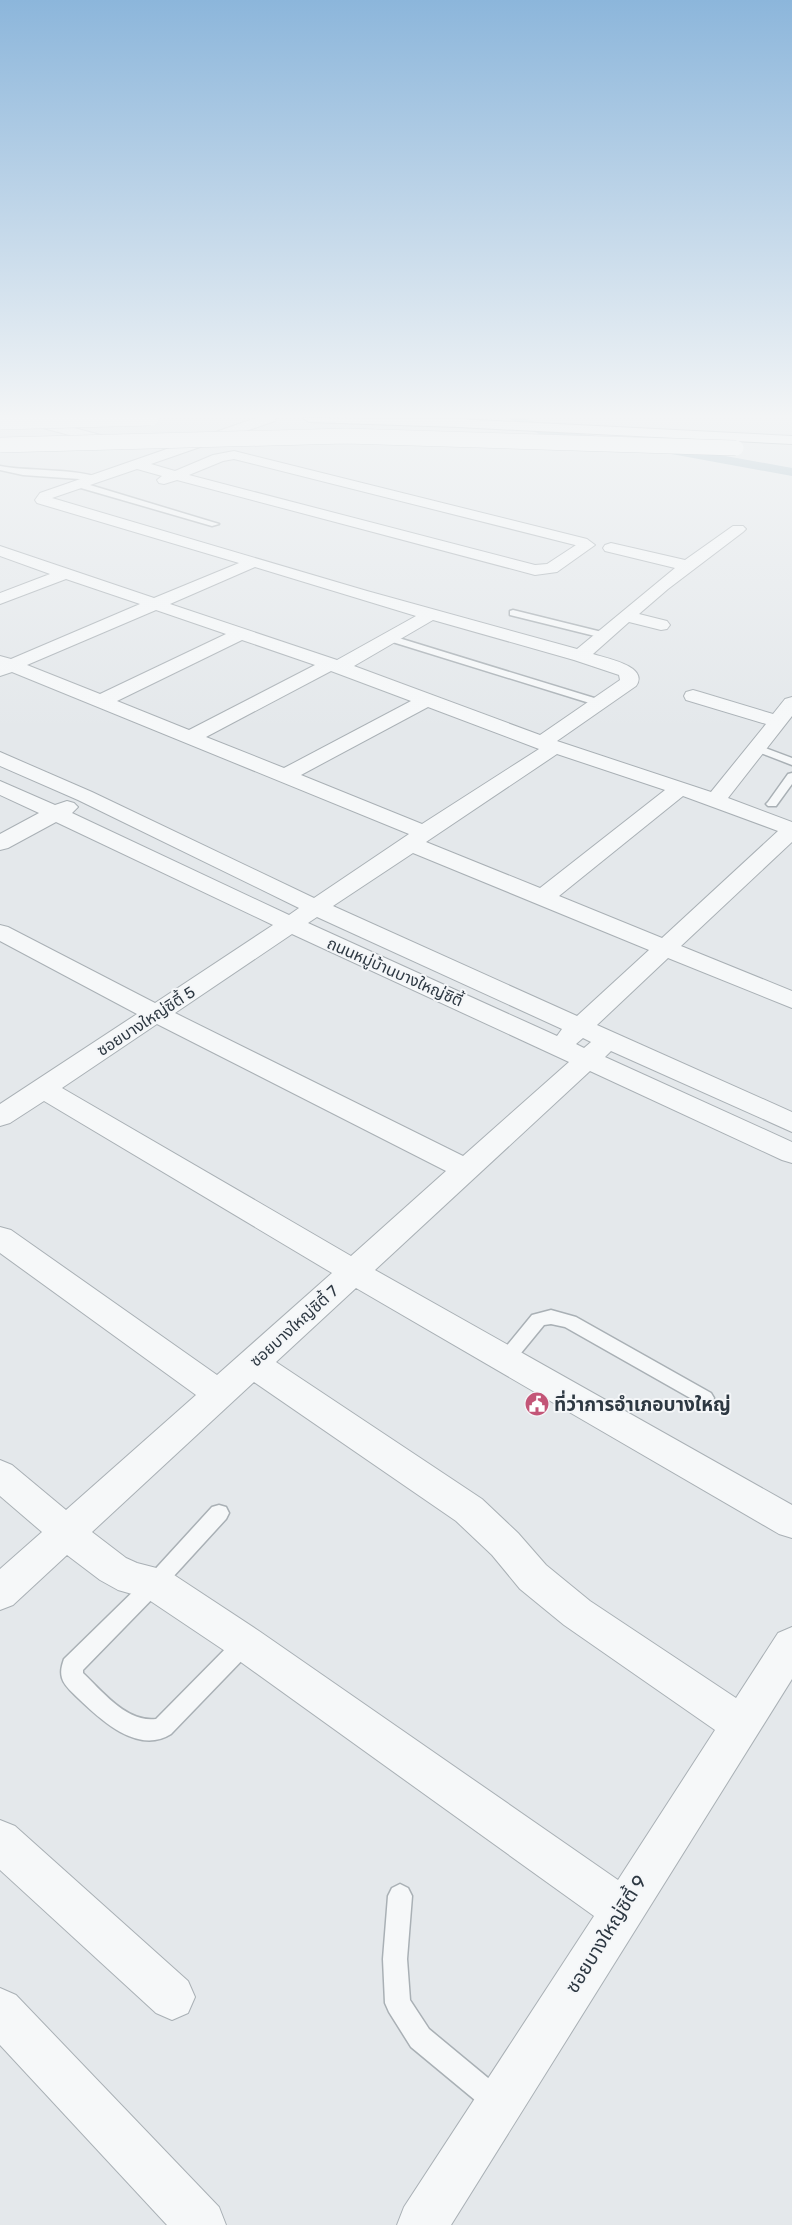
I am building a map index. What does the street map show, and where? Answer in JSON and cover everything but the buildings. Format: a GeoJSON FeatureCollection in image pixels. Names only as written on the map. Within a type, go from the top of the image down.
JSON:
{"type":"FeatureCollection","features":[{"type":"Feature","properties":{"kind":"street"},"geometry":{"type":"LineString","coordinates":[[117,522],[580,656],[688,566],[738,529]]}},
{"type":"Feature","properties":{"kind":"street"},"geometry":{"type":"LineString","coordinates":[[347,522],[535,570],[551,569],[587,546],[581,542],[501,522]]}},
{"type":"Feature","properties":{"kind":"street"},"geometry":{"type":"LineString","coordinates":[[611,548],[688,566]]}},
{"type":"Feature","properties":{"kind":"street"},"geometry":{"type":"LineString","coordinates":[[0,550],[334,665],[425,701],[549,745],[680,788],[792,830],[581,1027],[559,1045]]}},
{"type":"Feature","properties":{"kind":"street"},"geometry":{"type":"LineString","coordinates":[[4,665],[158,604],[254,562]]}},
{"type":"Feature","properties":{"kind":"street"},"geometry":{"type":"LineString","coordinates":[[0,599],[66,572]]}},
{"type":"Feature","properties":{"kind":"street"},"geometry":{"type":"LineString","coordinates":[[191,737],[390,638],[431,614]]}},
{"type":"Feature","properties":{"kind":"street"},"geometry":{"type":"LineString","coordinates":[[626,616],[661,625]]}},
{"type":"Feature","properties":{"kind":"street"},"geometry":{"type":"LineString","coordinates":[[102,701],[242,633]]}},
{"type":"Feature","properties":{"kind":"street","name":"ซอยบางใหญ่ซิตี้ 5"},"geometry":{"type":"LineString","coordinates":[[0,1117],[317,908],[549,745],[629,682],[629,676],[626,671],[580,656]]}},
{"type":"Feature","properties":{"kind":"street"},"geometry":{"type":"LineString","coordinates":[[4,665],[102,701],[286,775],[542,898],[792,1000]]}},
{"type":"Feature","properties":{"kind":"street"},"geometry":{"type":"LineString","coordinates":[[693,696],[777,721]]}},
{"type":"Feature","properties":{"kind":"street"},"geometry":{"type":"LineString","coordinates":[[286,775],[425,701]]}},
{"type":"Feature","properties":{"kind":"street"},"geometry":{"type":"LineString","coordinates":[[714,801],[792,703]]}},
{"type":"Feature","properties":{"kind":"street","name":"ถนนหมู่บ้านบางใหญ่ซิตี้"},"geometry":{"type":"LineString","coordinates":[[0,758],[86,796],[317,908],[581,1027],[598,1050],[792,1152]]}},
{"type":"Feature","properties":{"kind":"street","name":"ถนนหมู่บ้านบางใหญ่ซิตี้"},"geometry":{"type":"LineString","coordinates":[[0,787],[292,925],[559,1045],[598,1050],[792,1123]]}},
{"type":"Feature","properties":{"kind":"street"},"geometry":{"type":"LineString","coordinates":[[542,898],[680,788]]}},
{"type":"Feature","properties":{"kind":"street"},"geometry":{"type":"LineString","coordinates":[[0,843],[86,796]]}},
{"type":"Feature","properties":{"kind":"street"},"geometry":{"type":"LineString","coordinates":[[4,939],[466,1170]]}},
{"type":"Feature","properties":{"kind":"street","name":"ซอยบางใหญ่ซิตี้ 7"},"geometry":{"type":"LineString","coordinates":[[0,1593],[598,1050]]}},
{"type":"Feature","properties":{"kind":"street"},"geometry":{"type":"LineString","coordinates":[[44,1088],[354,1272],[792,1523]]}},
{"type":"Feature","properties":{"kind":"street"},"geometry":{"type":"LineString","coordinates":[[0,1238],[219,1394]]}},
{"type":"Feature","properties":{"kind":"street"},"geometry":{"type":"LineString","coordinates":[[252,1364],[469,1510],[505,1544],[533,1577],[577,1613],[741,1725]]}},
{"type":"Feature","properties":{"kind":"street"},"geometry":{"type":"LineString","coordinates":[[0,1475],[112,1569],[131,1578],[155,1583],[245,1643],[622,1909]]}},
{"type":"Feature","properties":{"kind":"street","name":"ซอยบางใหญ่ซิตี้ 9"},"geometry":{"type":"LineString","coordinates":[[422,2225],[792,1644]]}},
{"type":"Feature","properties":{"kind":"street"},"geometry":{"type":"LineString","coordinates":[[0,1841],[172,1997]]}},
{"type":"Feature","properties":{"kind":"street"},"geometry":{"type":"LineString","coordinates":[[0,2011],[201,2225]]}},
{"type":"Feature","properties":{"kind":"lane"},"geometry":{"type":"LineString","coordinates":[[208,522],[215,524]]}},
{"type":"Feature","properties":{"kind":"lane"},"geometry":{"type":"LineString","coordinates":[[513,613],[603,635]]}},
{"type":"Feature","properties":{"kind":"lane"},"geometry":{"type":"LineString","coordinates":[[390,638],[600,703]]}},
{"type":"Feature","properties":{"kind":"lane"},"geometry":{"type":"LineString","coordinates":[[758,748],[792,762]]}},
{"type":"Feature","properties":{"kind":"lane"},"geometry":{"type":"LineString","coordinates":[[772,804],[792,776]]}},
{"type":"Feature","properties":{"kind":"lane"},"geometry":{"type":"LineString","coordinates":[[506,1359],[538,1320],[551,1317],[570,1322],[705,1398]]}},
{"type":"Feature","properties":{"kind":"lane"},"geometry":{"type":"LineString","coordinates":[[219,1513],[155,1583],[72,1666],[72,1677],[120,1720],[141,1730],[160,1729],[172,1719],[245,1643]]}},
{"type":"Feature","properties":{"kind":"lane"},"geometry":{"type":"LineString","coordinates":[[400,1896],[396,1959],[398,2003],[420,2038],[499,2103]]}},
{"type":"Feature","properties":{"kind":"place","name":"ที่ว่าการอำเภอบางใหญ่"},"geometry":{"type":"Point","coordinates":[537,1404]}}]}
